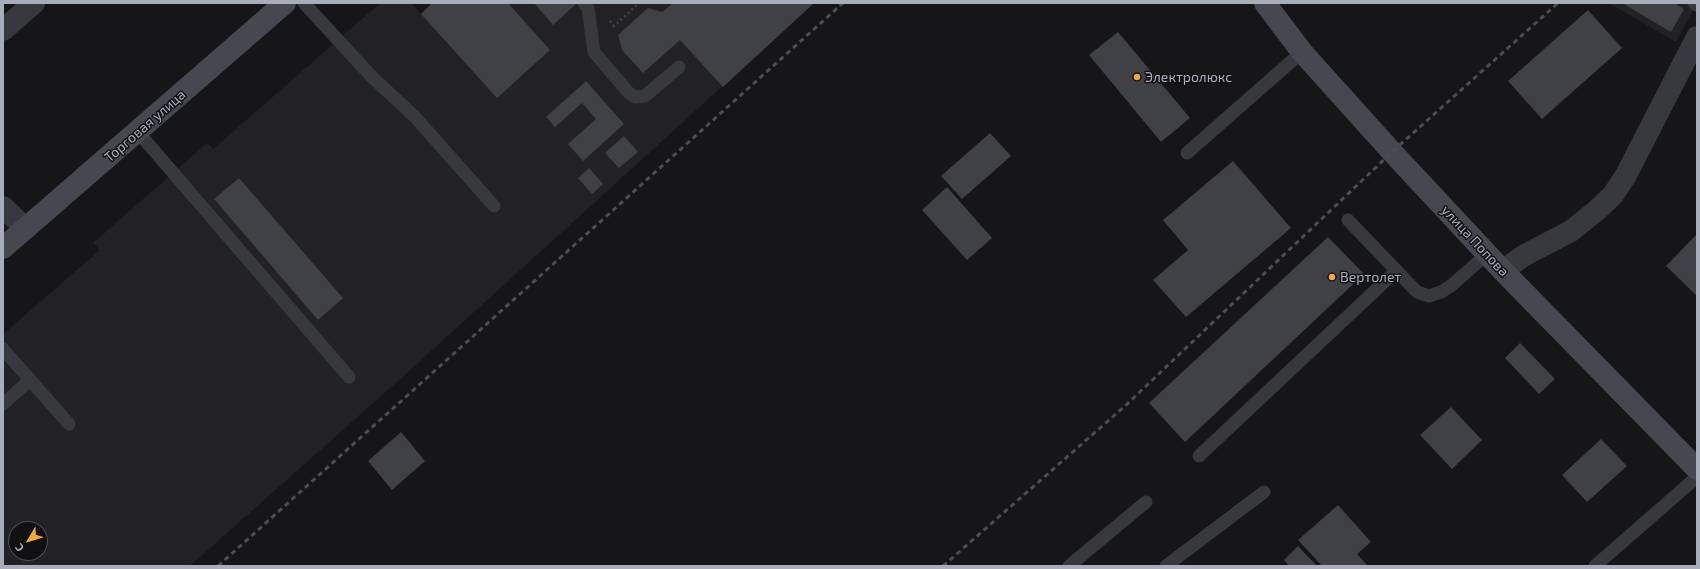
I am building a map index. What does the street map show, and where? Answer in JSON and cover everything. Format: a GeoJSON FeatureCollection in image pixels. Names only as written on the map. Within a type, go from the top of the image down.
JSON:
{"type":"FeatureCollection","features":[{"type":"Feature","properties":{"kind":"street"},"geometry":{"type":"LineString","coordinates":[[3,30],[34,3]]}},
{"type":"Feature","properties":{"kind":"street","name":"Торговая улица"},"geometry":{"type":"LineString","coordinates":[[3,248],[285,3]]}},
{"type":"Feature","properties":{"kind":"street","name":"улица Попова"},"geometry":{"type":"LineString","coordinates":[[1265,3],[1302,52],[1392,152],[1487,254],[1697,469]]}},
{"type":"Feature","properties":{"kind":"street"},"geometry":{"type":"LineString","coordinates":[[1503,270],[1523,256],[1571,231],[1596,211],[1612,195],[1626,175],[1697,37]]}},
{"type":"Feature","properties":{"kind":"street"},"geometry":{"type":"LineString","coordinates":[[3,207],[25,228]]}},
{"type":"Feature","properties":{"kind":"lane"},"geometry":{"type":"LineString","coordinates":[[304,3],[372,77],[415,117],[494,206]]}},
{"type":"Feature","properties":{"kind":"lane"},"geometry":{"type":"LineString","coordinates":[[584,3],[588,8],[594,52],[628,92],[635,97],[645,96],[679,67]]}},
{"type":"Feature","properties":{"kind":"lane"},"geometry":{"type":"LineString","coordinates":[[1187,153],[1302,52]]}},
{"type":"Feature","properties":{"kind":"lane"},"geometry":{"type":"LineString","coordinates":[[138,132],[349,377]]}},
{"type":"Feature","properties":{"kind":"lane"},"geometry":{"type":"LineString","coordinates":[[1348,220],[1417,292],[1429,296],[1441,292],[1452,285],[1487,254]]}},
{"type":"Feature","properties":{"kind":"lane"},"geometry":{"type":"LineString","coordinates":[[1199,456],[1396,271]]}},
{"type":"Feature","properties":{"kind":"lane"},"geometry":{"type":"LineString","coordinates":[[3,349],[69,424]]}},
{"type":"Feature","properties":{"kind":"lane"},"geometry":{"type":"LineString","coordinates":[[3,404],[30,380]]}},
{"type":"Feature","properties":{"kind":"lane"},"geometry":{"type":"LineString","coordinates":[[1595,566],[1697,477]]}},
{"type":"Feature","properties":{"kind":"lane"},"geometry":{"type":"LineString","coordinates":[[1166,566],[1264,492]]}},
{"type":"Feature","properties":{"kind":"lane"},"geometry":{"type":"LineString","coordinates":[[1070,566],[1146,502]]}},
{"type":"Feature","properties":{"kind":"path"},"geometry":{"type":"LineString","coordinates":[[614,26],[639,3]]}},
{"type":"Feature","properties":{"kind":"shaded area"},"geometry":{"type":"Polygon","coordinates":[[[380,3],[411,3],[421,14],[432,3],[814,3],[408,372],[190,566],[3,566],[3,334],[100,250],[93,243],[207,143],[213,149],[380,3]]]}},
{"type":"Feature","properties":{"kind":"shaded area"},"geometry":{"type":"Polygon","coordinates":[[[1609,3],[1697,3],[1676,42],[1609,3]]]}},
{"type":"Feature","properties":{"kind":"building"},"geometry":{"type":"Polygon","coordinates":[[[432,3],[508,3],[550,50],[497,98],[421,14],[432,3]]]}},
{"type":"Feature","properties":{"kind":"building"},"geometry":{"type":"Polygon","coordinates":[[[534,3],[575,3],[576,4],[553,25],[534,3]]]}},
{"type":"Feature","properties":{"kind":"building"},"geometry":{"type":"Polygon","coordinates":[[[673,3],[814,3],[723,87],[680,40],[643,73],[622,50],[618,35],[648,8],[662,12],[673,3]]]}},
{"type":"Feature","properties":{"kind":"building"},"geometry":{"type":"Polygon","coordinates":[[[1622,3],[1674,3],[1684,9],[1671,32],[1622,3]]]}},
{"type":"Feature","properties":{"kind":"building"},"geometry":{"type":"Polygon","coordinates":[[[1588,10],[1622,48],[1542,119],[1508,81],[1588,10]]]}},
{"type":"Feature","properties":{"kind":"building"},"geometry":{"type":"Polygon","coordinates":[[[1118,32],[1190,118],[1161,142],[1089,55],[1118,32]]]}},
{"type":"Feature","properties":{"kind":"building"},"geometry":{"type":"Polygon","coordinates":[[[586,81],[624,124],[583,161],[568,144],[596,119],[582,103],[555,127],[546,117],[586,81]]]}},
{"type":"Feature","properties":{"kind":"building"},"geometry":{"type":"Polygon","coordinates":[[[990,133],[1011,156],[962,199],[941,176],[990,133]]]}},
{"type":"Feature","properties":{"kind":"building"},"geometry":{"type":"Polygon","coordinates":[[[624,136],[638,152],[619,168],[605,153],[624,136]]]}},
{"type":"Feature","properties":{"kind":"building"},"geometry":{"type":"Polygon","coordinates":[[[1233,161],[1291,228],[1186,317],[1153,280],[1188,250],[1163,220],[1233,161]]]}},
{"type":"Feature","properties":{"kind":"building"},"geometry":{"type":"Polygon","coordinates":[[[589,168],[603,184],[592,194],[578,178],[589,168]]]}},
{"type":"Feature","properties":{"kind":"building"},"geometry":{"type":"Polygon","coordinates":[[[239,178],[343,298],[318,320],[214,199],[239,178]]]}},
{"type":"Feature","properties":{"kind":"building"},"geometry":{"type":"Polygon","coordinates":[[[947,187],[992,238],[967,260],[922,210],[947,187]]]}},
{"type":"Feature","properties":{"kind":"building"},"geometry":{"type":"Polygon","coordinates":[[[1697,234],[1697,296],[1666,266],[1697,234]]]}},
{"type":"Feature","properties":{"kind":"building"},"geometry":{"type":"Polygon","coordinates":[[[1328,237],[1364,274],[1185,442],[1149,403],[1328,237]]]}},
{"type":"Feature","properties":{"kind":"building"},"geometry":{"type":"Polygon","coordinates":[[[1520,343],[1555,379],[1539,394],[1505,358],[1520,343]]]}},
{"type":"Feature","properties":{"kind":"building"},"geometry":{"type":"Polygon","coordinates":[[[1451,407],[1482,440],[1452,469],[1420,435],[1451,407]]]}},
{"type":"Feature","properties":{"kind":"building"},"geometry":{"type":"Polygon","coordinates":[[[401,432],[425,461],[392,490],[368,461],[401,432]]]}},
{"type":"Feature","properties":{"kind":"building"},"geometry":{"type":"Polygon","coordinates":[[[1601,439],[1627,466],[1587,502],[1562,475],[1601,439]]]}},
{"type":"Feature","properties":{"kind":"building"},"geometry":{"type":"Polygon","coordinates":[[[1338,505],[1371,542],[1357,554],[1368,566],[1322,566],[1298,540],[1338,505]]]}},
{"type":"Feature","properties":{"kind":"building"},"geometry":{"type":"Polygon","coordinates":[[[1298,546],[1317,566],[1289,566],[1284,560],[1298,546]]]}},
{"type":"Feature","properties":{"kind":"railway"},"geometry":{"type":"LineString","coordinates":[[218,566],[843,3]]}},
{"type":"Feature","properties":{"kind":"railway"},"geometry":{"type":"LineString","coordinates":[[943,566],[1125,406],[1392,152],[1558,3]]}},
{"type":"Feature","properties":{"kind":"place","name":"Электролюкс"},"geometry":{"type":"Point","coordinates":[1137,77]}},
{"type":"Feature","properties":{"kind":"place","name":"Вертолет"},"geometry":{"type":"Point","coordinates":[1332,277]}}]}
